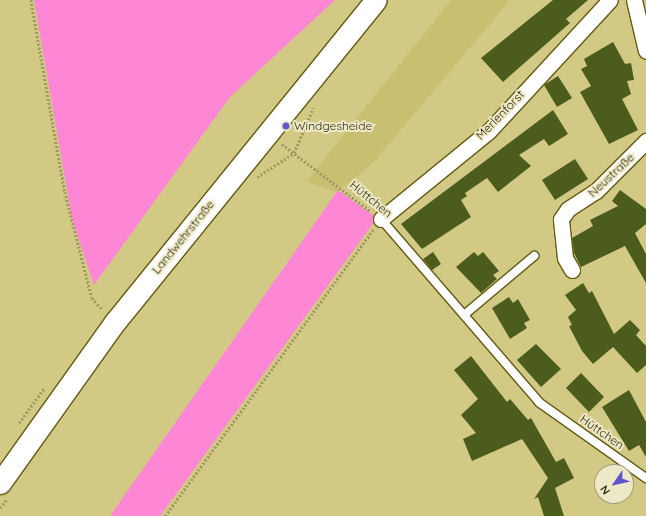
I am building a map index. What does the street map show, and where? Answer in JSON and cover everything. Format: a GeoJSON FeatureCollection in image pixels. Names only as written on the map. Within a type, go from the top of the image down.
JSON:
{"type":"FeatureCollection","features":[{"type":"Feature","properties":{"kind":"main road","name":"Landwehrstraße"},"geometry":{"type":"LineString","coordinates":[[0,482],[116,322],[376,0]]}},
{"type":"Feature","properties":{"kind":"street","name":"Merlenforst"},"geometry":{"type":"LineString","coordinates":[[381,219],[489,131],[610,0]]}},
{"type":"Feature","properties":{"kind":"street"},"geometry":{"type":"LineString","coordinates":[[634,0],[646,51]]}},
{"type":"Feature","properties":{"kind":"street","name":"Neustraße"},"geometry":{"type":"LineString","coordinates":[[572,270],[564,252],[561,219],[568,209],[596,191],[646,141]]}},
{"type":"Feature","properties":{"kind":"lane","name":"Hüttchen"},"geometry":{"type":"LineString","coordinates":[[381,219],[540,403],[646,478]]}},
{"type":"Feature","properties":{"kind":"lane"},"geometry":{"type":"LineString","coordinates":[[464,316],[534,256]]}},
{"type":"Feature","properties":{"kind":"path"},"geometry":{"type":"LineString","coordinates":[[32,0],[65,192],[90,291],[92,298],[116,322]]}},
{"type":"Feature","properties":{"kind":"path"},"geometry":{"type":"LineString","coordinates":[[254,179],[295,154],[315,105]]}},
{"type":"Feature","properties":{"kind":"path","name":"Hüttchen"},"geometry":{"type":"LineString","coordinates":[[278,142],[381,219]]}},
{"type":"Feature","properties":{"kind":"path"},"geometry":{"type":"LineString","coordinates":[[165,516],[381,219]]}},
{"type":"Feature","properties":{"kind":"shaded area"},"geometry":{"type":"Polygon","coordinates":[[[34,0],[335,0],[230,97],[94,285],[72,219],[34,0]]]}},
{"type":"Feature","properties":{"kind":"shaded area"},"geometry":{"type":"Polygon","coordinates":[[[451,0],[510,0],[374,162],[337,192],[306,182],[451,0]]]}},
{"type":"Feature","properties":{"kind":"shaded area"},"geometry":{"type":"Polygon","coordinates":[[[338,190],[377,218],[160,516],[110,516],[338,190]]]}},
{"type":"Feature","properties":{"kind":"building"},"geometry":{"type":"Polygon","coordinates":[[[553,0],[588,0],[566,19],[570,23],[503,82],[481,58],[553,0]]]}},
{"type":"Feature","properties":{"kind":"building"},"geometry":{"type":"Polygon","coordinates":[[[613,42],[625,64],[631,63],[634,80],[627,81],[631,94],[622,99],[638,130],[609,144],[580,92],[591,86],[581,69],[587,66],[584,59],[613,42]]]}},
{"type":"Feature","properties":{"kind":"building"},"geometry":{"type":"Polygon","coordinates":[[[558,76],[572,98],[557,107],[544,85],[558,76]]]}},
{"type":"Feature","properties":{"kind":"building"},"geometry":{"type":"Polygon","coordinates":[[[553,110],[568,134],[549,146],[544,139],[519,155],[531,166],[498,192],[487,178],[465,193],[467,196],[461,200],[471,217],[422,249],[401,224],[553,110]]]}},
{"type":"Feature","properties":{"kind":"building"},"geometry":{"type":"Polygon","coordinates":[[[575,159],[588,179],[555,200],[542,180],[575,159]]]}},
{"type":"Feature","properties":{"kind":"building"},"geometry":{"type":"Polygon","coordinates":[[[620,190],[646,209],[646,224],[635,233],[646,254],[646,283],[625,246],[581,267],[574,253],[572,238],[593,226],[590,220],[618,206],[612,201],[620,190]]]}},
{"type":"Feature","properties":{"kind":"building"},"geometry":{"type":"Polygon","coordinates":[[[433,252],[441,264],[432,270],[423,259],[433,252]]]}},
{"type":"Feature","properties":{"kind":"building"},"geometry":{"type":"Polygon","coordinates":[[[474,252],[478,256],[483,252],[499,271],[493,275],[497,279],[481,293],[456,267],[474,252]]]}},
{"type":"Feature","properties":{"kind":"building"},"geometry":{"type":"Polygon","coordinates":[[[583,283],[589,293],[592,291],[614,334],[630,320],[640,330],[636,335],[646,346],[646,365],[637,373],[613,347],[593,364],[582,351],[569,326],[572,325],[568,317],[576,310],[565,295],[583,283]]]}},
{"type":"Feature","properties":{"kind":"building"},"geometry":{"type":"Polygon","coordinates":[[[509,297],[513,303],[518,299],[530,320],[524,323],[527,328],[510,339],[492,308],[509,297]]]}},
{"type":"Feature","properties":{"kind":"building"},"geometry":{"type":"Polygon","coordinates":[[[536,344],[561,369],[541,387],[517,360],[536,344]]]}},
{"type":"Feature","properties":{"kind":"building"},"geometry":{"type":"Polygon","coordinates":[[[471,356],[507,402],[510,399],[528,420],[531,418],[556,462],[564,458],[574,478],[555,488],[564,516],[544,516],[538,497],[534,499],[548,478],[522,439],[472,461],[463,439],[476,433],[461,415],[478,399],[454,370],[471,356]]]}},
{"type":"Feature","properties":{"kind":"building"},"geometry":{"type":"Polygon","coordinates":[[[581,373],[604,397],[589,412],[566,388],[581,373]]]}},
{"type":"Feature","properties":{"kind":"building"},"geometry":{"type":"Polygon","coordinates":[[[629,390],[646,422],[646,457],[639,445],[629,451],[602,407],[629,390]]]}},
{"type":"Feature","properties":{"kind":"place","name":"Windgesheide"},"geometry":{"type":"Point","coordinates":[286,126]}}]}
